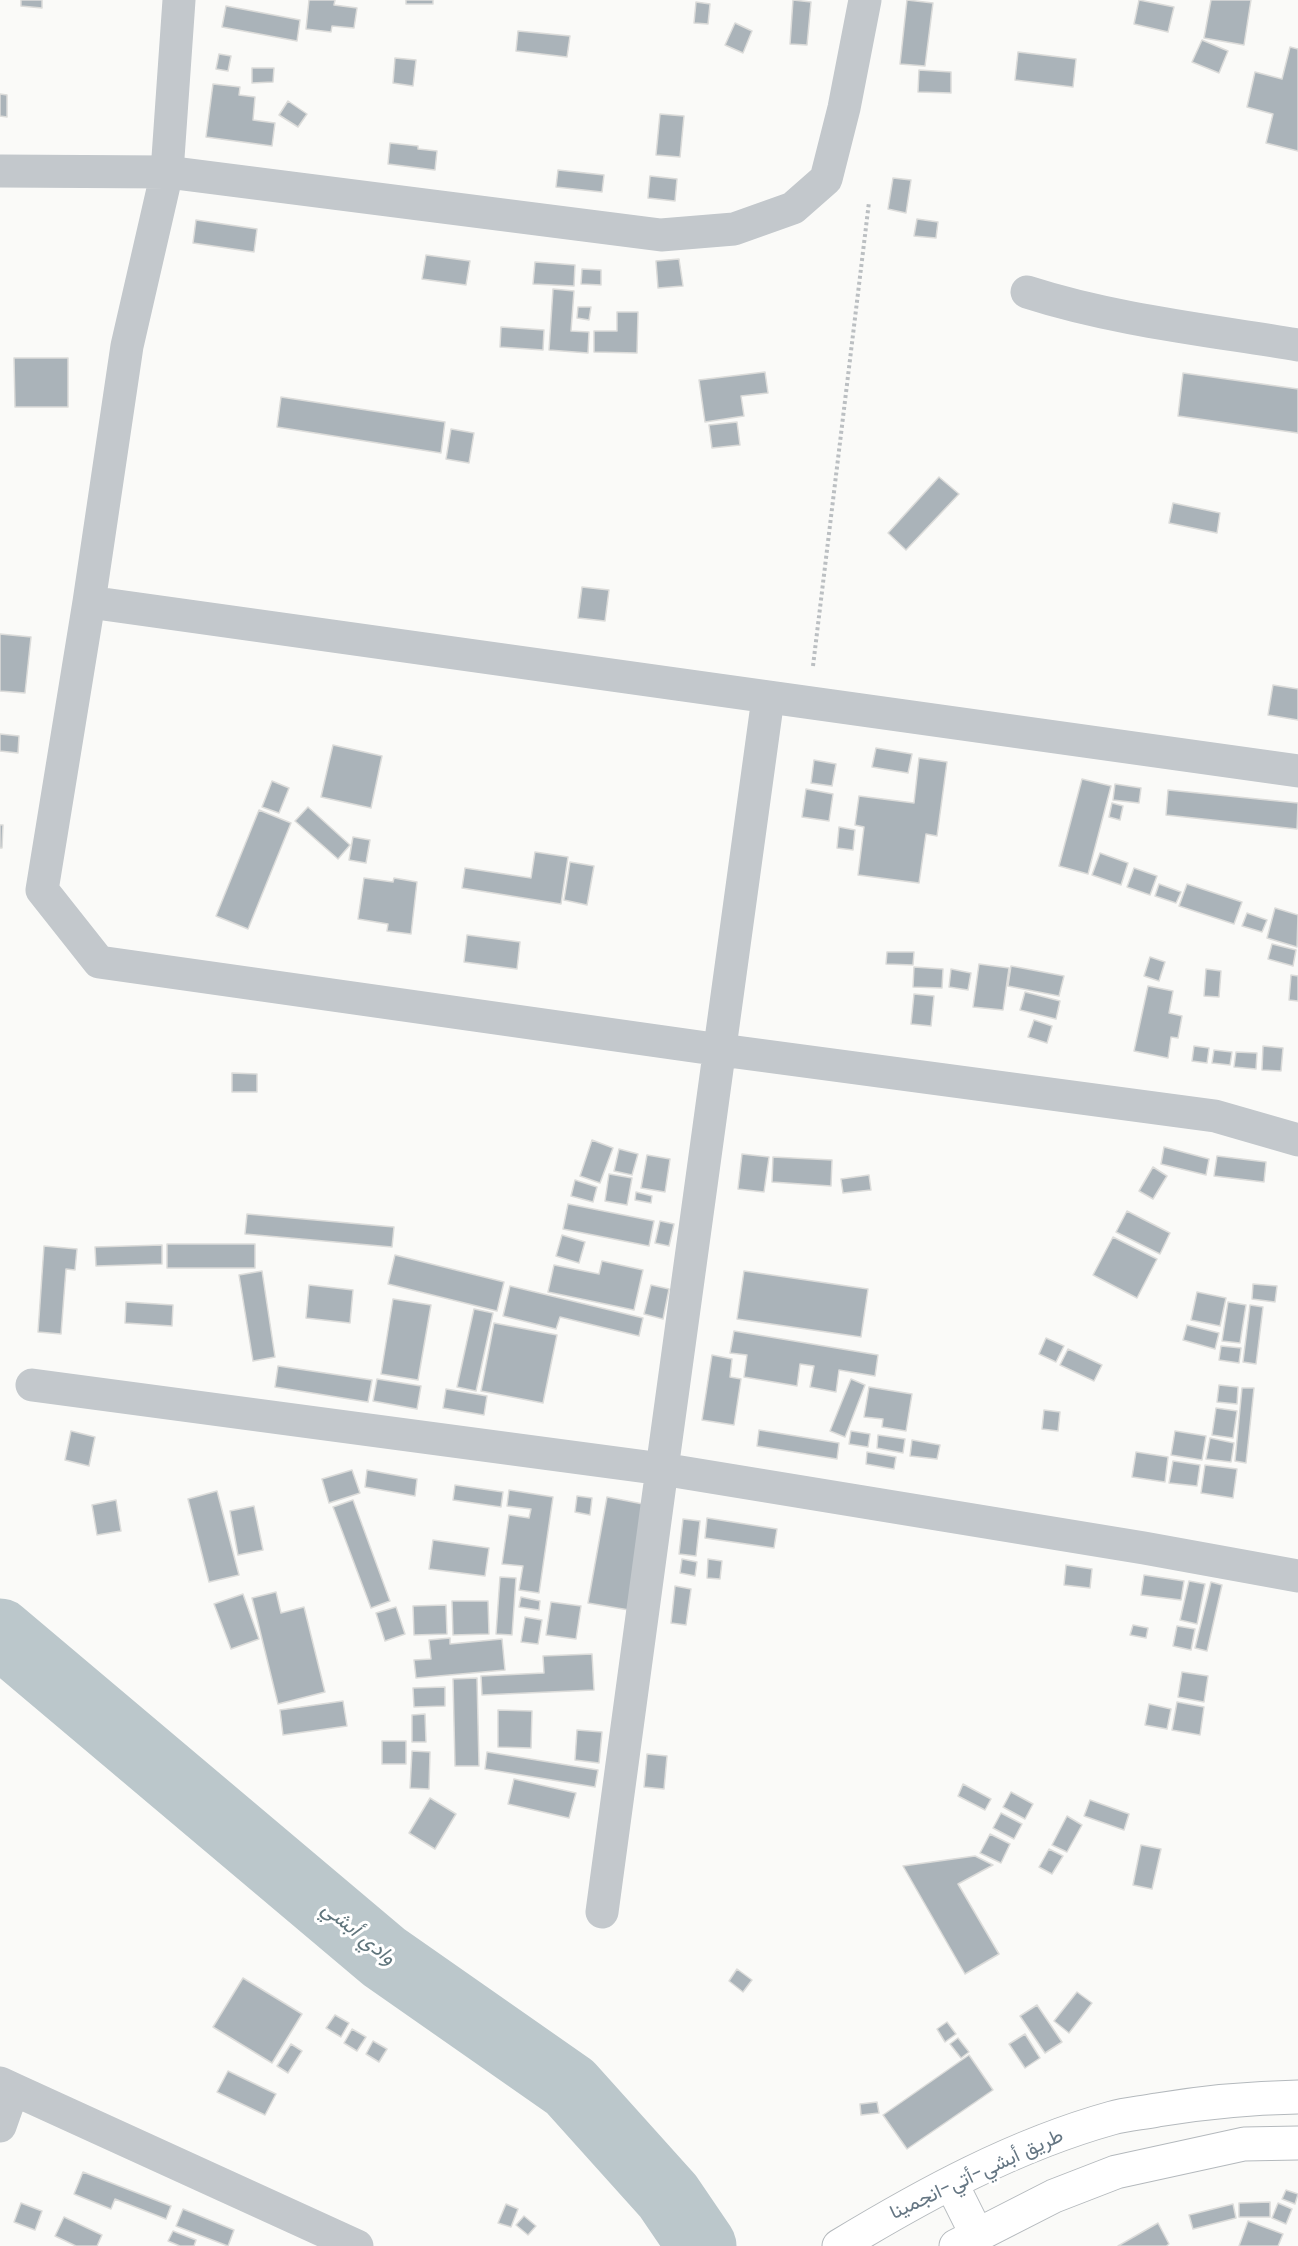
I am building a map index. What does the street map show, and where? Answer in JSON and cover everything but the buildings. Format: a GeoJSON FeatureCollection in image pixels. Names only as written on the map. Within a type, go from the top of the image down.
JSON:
{"type":"FeatureCollection","features":[{"type":"Feature","properties":{"kind":"highway","name":"طريق أبشي-أتي-انجمينا"},"geometry":{"type":"LineString","coordinates":[[839,2246],[951,2183],[1053,2136],[1114,2117],[1239,2098],[1298,2097]]}},
{"type":"Feature","properties":{"kind":"highway"},"geometry":{"type":"LineString","coordinates":[[951,2183],[966,2241],[1054,2196],[1116,2172],[1244,2144],[1298,2143]]}},
{"type":"Feature","properties":{"kind":"street"},"geometry":{"type":"LineString","coordinates":[[179,0],[166,172],[127,346],[89,602],[42,890],[99,962],[721,1050],[1215,1116],[1298,1140]]}},
{"type":"Feature","properties":{"kind":"street"},"geometry":{"type":"LineString","coordinates":[[0,171],[166,172],[661,235],[734,229],[793,208],[826,179],[846,97],[865,0]]}},
{"type":"Feature","properties":{"kind":"street"},"geometry":{"type":"LineString","coordinates":[[1027,292],[1067,305],[1298,345]]}},
{"type":"Feature","properties":{"kind":"street"},"geometry":{"type":"LineString","coordinates":[[89,602],[1298,771]]}},
{"type":"Feature","properties":{"kind":"street"},"geometry":{"type":"LineString","coordinates":[[602,1912],[768,698]]}},
{"type":"Feature","properties":{"kind":"street"},"geometry":{"type":"LineString","coordinates":[[32,1386],[662,1469],[1144,1548],[1298,1576]]}},
{"type":"Feature","properties":{"kind":"street"},"geometry":{"type":"LineString","coordinates":[[0,2126],[7,2086],[357,2246]]}},
{"type":"Feature","properties":{"kind":"path"},"geometry":{"type":"LineString","coordinates":[[809,702],[869,202]]}},
{"type":"Feature","properties":{"kind":"waterway","name":"وادي أبشي"},"geometry":{"type":"LineString","coordinates":[[0,1633],[384,1957],[570,2087],[668,2196],[702,2246]]}}]}
